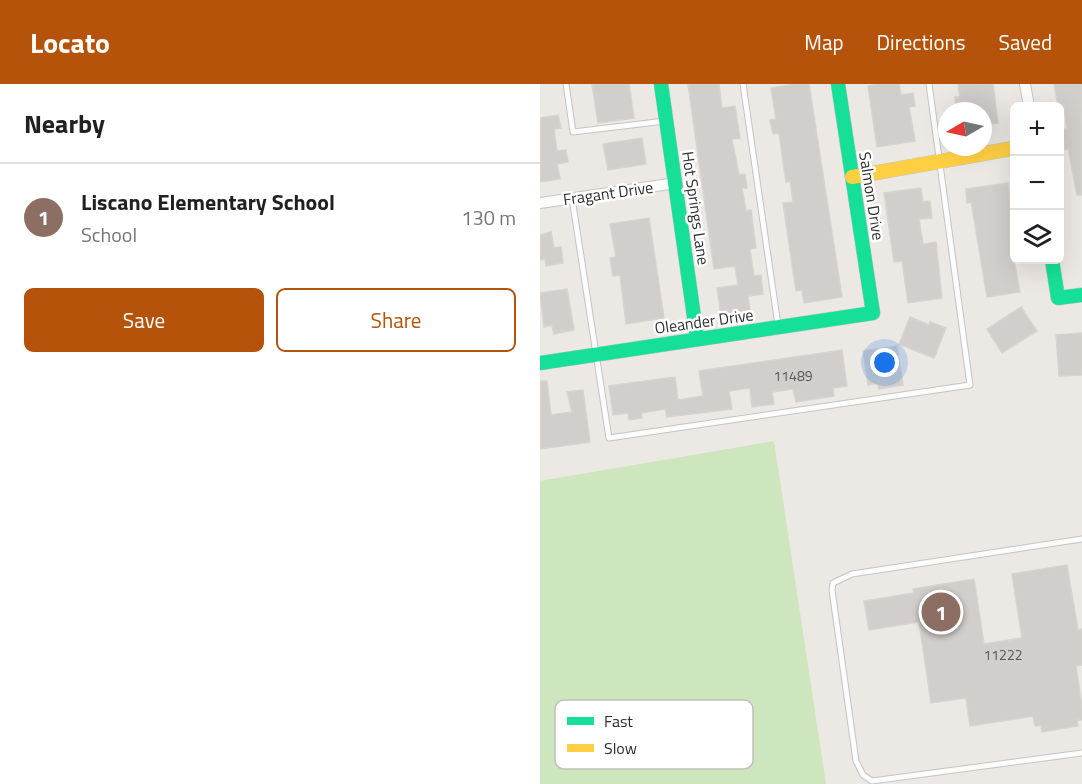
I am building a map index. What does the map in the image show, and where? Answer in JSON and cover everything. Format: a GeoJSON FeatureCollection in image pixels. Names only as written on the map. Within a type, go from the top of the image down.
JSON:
{"type":"FeatureCollection","features":[{"type":"Feature","properties":{"kind":"street","name":"Hot Springs Lane"},"geometry":{"type":"LineString","coordinates":[[661,84],[697,338]]}},
{"type":"Feature","properties":{"kind":"street","name":"Salmon Drive"},"geometry":{"type":"LineString","coordinates":[[838,84],[873,313]]}},
{"type":"Feature","properties":{"kind":"street"},"geometry":{"type":"LineString","coordinates":[[1025,84],[1028,102]]}},
{"type":"Feature","properties":{"kind":"street"},"geometry":{"type":"LineString","coordinates":[[852,177],[941,159],[1010,149]]}},
{"type":"Feature","properties":{"kind":"street","name":"Fragant Drive"},"geometry":{"type":"LineString","coordinates":[[540,203],[676,183]]}},
{"type":"Feature","properties":{"kind":"street"},"geometry":{"type":"LineString","coordinates":[[1053,264],[1058,298],[1082,295]]}},
{"type":"Feature","properties":{"kind":"street","name":"Oleander Drive"},"geometry":{"type":"LineString","coordinates":[[540,363],[873,313]]}},
{"type":"Feature","properties":{"kind":"lane"},"geometry":{"type":"LineString","coordinates":[[566,84],[573,132],[667,121]]}},
{"type":"Feature","properties":{"kind":"lane"},"geometry":{"type":"LineString","coordinates":[[743,84],[778,327]]}},
{"type":"Feature","properties":{"kind":"lane"},"geometry":{"type":"LineString","coordinates":[[572,198],[609,438],[970,385],[929,84]]}},
{"type":"Feature","properties":{"kind":"lane"},"geometry":{"type":"LineString","coordinates":[[1082,538],[852,574],[834,583],[832,590],[856,761],[863,775],[872,782],[1082,753]]}},
{"type":"Feature","properties":{"kind":"green space"},"geometry":{"type":"Polygon","coordinates":[[[774,441],[826,784],[540,784],[540,481],[774,441]]]}},
{"type":"Feature","properties":{"kind":"building"},"geometry":{"type":"Polygon","coordinates":[[[592,84],[629,84],[634,118],[598,123],[592,84]]]}},
{"type":"Feature","properties":{"kind":"building"},"geometry":{"type":"Polygon","coordinates":[[[688,84],[719,84],[722,108],[735,106],[740,138],[732,139],[739,175],[745,174],[747,188],[742,188],[746,211],[751,210],[756,248],[750,249],[754,276],[761,275],[763,294],[748,296],[750,311],[721,315],[717,288],[738,285],[735,266],[714,269],[688,84]]]}},
{"type":"Feature","properties":{"kind":"building"},"geometry":{"type":"Polygon","coordinates":[[[809,84],[842,297],[804,303],[802,290],[796,291],[783,203],[793,202],[790,181],[786,182],[779,133],[773,134],[770,120],[776,119],[771,88],[809,84]]]}},
{"type":"Feature","properties":{"kind":"building"},"geometry":{"type":"Polygon","coordinates":[[[899,84],[901,95],[913,93],[915,106],[909,107],[915,141],[877,147],[868,86],[899,84]]]}},
{"type":"Feature","properties":{"kind":"building"},"geometry":{"type":"Polygon","coordinates":[[[958,84],[993,84],[998,123],[992,124],[992,102],[955,102],[955,97],[960,97],[958,84]]]}},
{"type":"Feature","properties":{"kind":"building"},"geometry":{"type":"Polygon","coordinates":[[[1054,84],[1082,84],[1082,195],[1077,195],[1068,148],[1065,149],[1064,129],[1067,129],[1064,102],[1057,102],[1054,84]]]}},
{"type":"Feature","properties":{"kind":"building"},"geometry":{"type":"Polygon","coordinates":[[[558,115],[561,128],[554,129],[557,151],[566,150],[568,162],[557,164],[560,179],[540,182],[540,118],[558,115]]]}},
{"type":"Feature","properties":{"kind":"building"},"geometry":{"type":"Polygon","coordinates":[[[642,138],[646,164],[608,170],[603,144],[642,138]]]}},
{"type":"Feature","properties":{"kind":"building"},"geometry":{"type":"Polygon","coordinates":[[[1008,183],[1010,264],[1015,264],[1020,292],[987,297],[971,202],[967,203],[966,189],[1008,183]]]}},
{"type":"Feature","properties":{"kind":"building"},"geometry":{"type":"Polygon","coordinates":[[[921,188],[923,202],[930,201],[932,218],[919,219],[923,244],[936,242],[942,298],[908,303],[902,261],[894,262],[884,193],[921,188]]]}},
{"type":"Feature","properties":{"kind":"building"},"geometry":{"type":"Polygon","coordinates":[[[649,218],[664,318],[626,324],[620,275],[613,276],[610,258],[616,257],[610,224],[649,218]]]}},
{"type":"Feature","properties":{"kind":"building"},"geometry":{"type":"Polygon","coordinates":[[[551,232],[554,248],[561,247],[563,263],[546,266],[545,259],[540,260],[540,235],[551,232]]]}},
{"type":"Feature","properties":{"kind":"building"},"geometry":{"type":"Polygon","coordinates":[[[567,289],[574,330],[554,334],[552,325],[544,327],[540,293],[567,289]]]}},
{"type":"Feature","properties":{"kind":"building"},"geometry":{"type":"Polygon","coordinates":[[[1021,307],[1037,331],[1002,353],[987,329],[1021,307]]]}},
{"type":"Feature","properties":{"kind":"building"},"geometry":{"type":"Polygon","coordinates":[[[910,317],[929,325],[930,322],[946,328],[934,358],[899,344],[910,317]]]}},
{"type":"Feature","properties":{"kind":"building"},"geometry":{"type":"Polygon","coordinates":[[[1082,333],[1082,375],[1059,376],[1056,335],[1082,333]]]}},
{"type":"Feature","properties":{"kind":"building"},"geometry":{"type":"Polygon","coordinates":[[[897,346],[903,385],[879,389],[878,383],[868,385],[863,351],[897,346]]]}},
{"type":"Feature","properties":{"kind":"building"},"geometry":{"type":"Polygon","coordinates":[[[842,350],[847,386],[833,388],[834,396],[796,402],[793,389],[772,392],[774,404],[752,407],[750,388],[729,391],[732,409],[667,417],[665,409],[641,413],[642,418],[629,420],[628,413],[613,415],[609,386],[675,377],[678,400],[703,396],[699,371],[842,350]]]}},
{"type":"Feature","properties":{"kind":"building"},"geometry":{"type":"Polygon","coordinates":[[[540,381],[547,381],[551,415],[572,412],[567,392],[583,390],[590,442],[540,449],[540,381]]]}},
{"type":"Feature","properties":{"kind":"building"},"geometry":{"type":"Polygon","coordinates":[[[1067,565],[1078,630],[1082,629],[1082,665],[1076,666],[1082,707],[1082,720],[1077,720],[1078,726],[1042,732],[1041,725],[1035,726],[1033,716],[970,726],[966,698],[931,703],[919,622],[869,630],[864,601],[914,593],[913,589],[974,579],[984,644],[1022,638],[1012,574],[1067,565]]]}},
{"type":"Feature","properties":{"kind":"traffic: fast"},"geometry":{"type":"LineString","coordinates":[[661,84],[697,338]]}},
{"type":"Feature","properties":{"kind":"traffic: fast"},"geometry":{"type":"LineString","coordinates":[[540,363],[873,313],[838,84]]}},
{"type":"Feature","properties":{"kind":"traffic: fast"},"geometry":{"type":"LineString","coordinates":[[1053,264],[1058,298],[1082,295]]}},
{"type":"Feature","properties":{"kind":"traffic: slow"},"geometry":{"type":"LineString","coordinates":[[852,177],[1010,149]]}},
{"type":"Feature","properties":{"kind":"place","name":"Liscano Elementary School"},"geometry":{"type":"Point","coordinates":[941,612]}}]}
